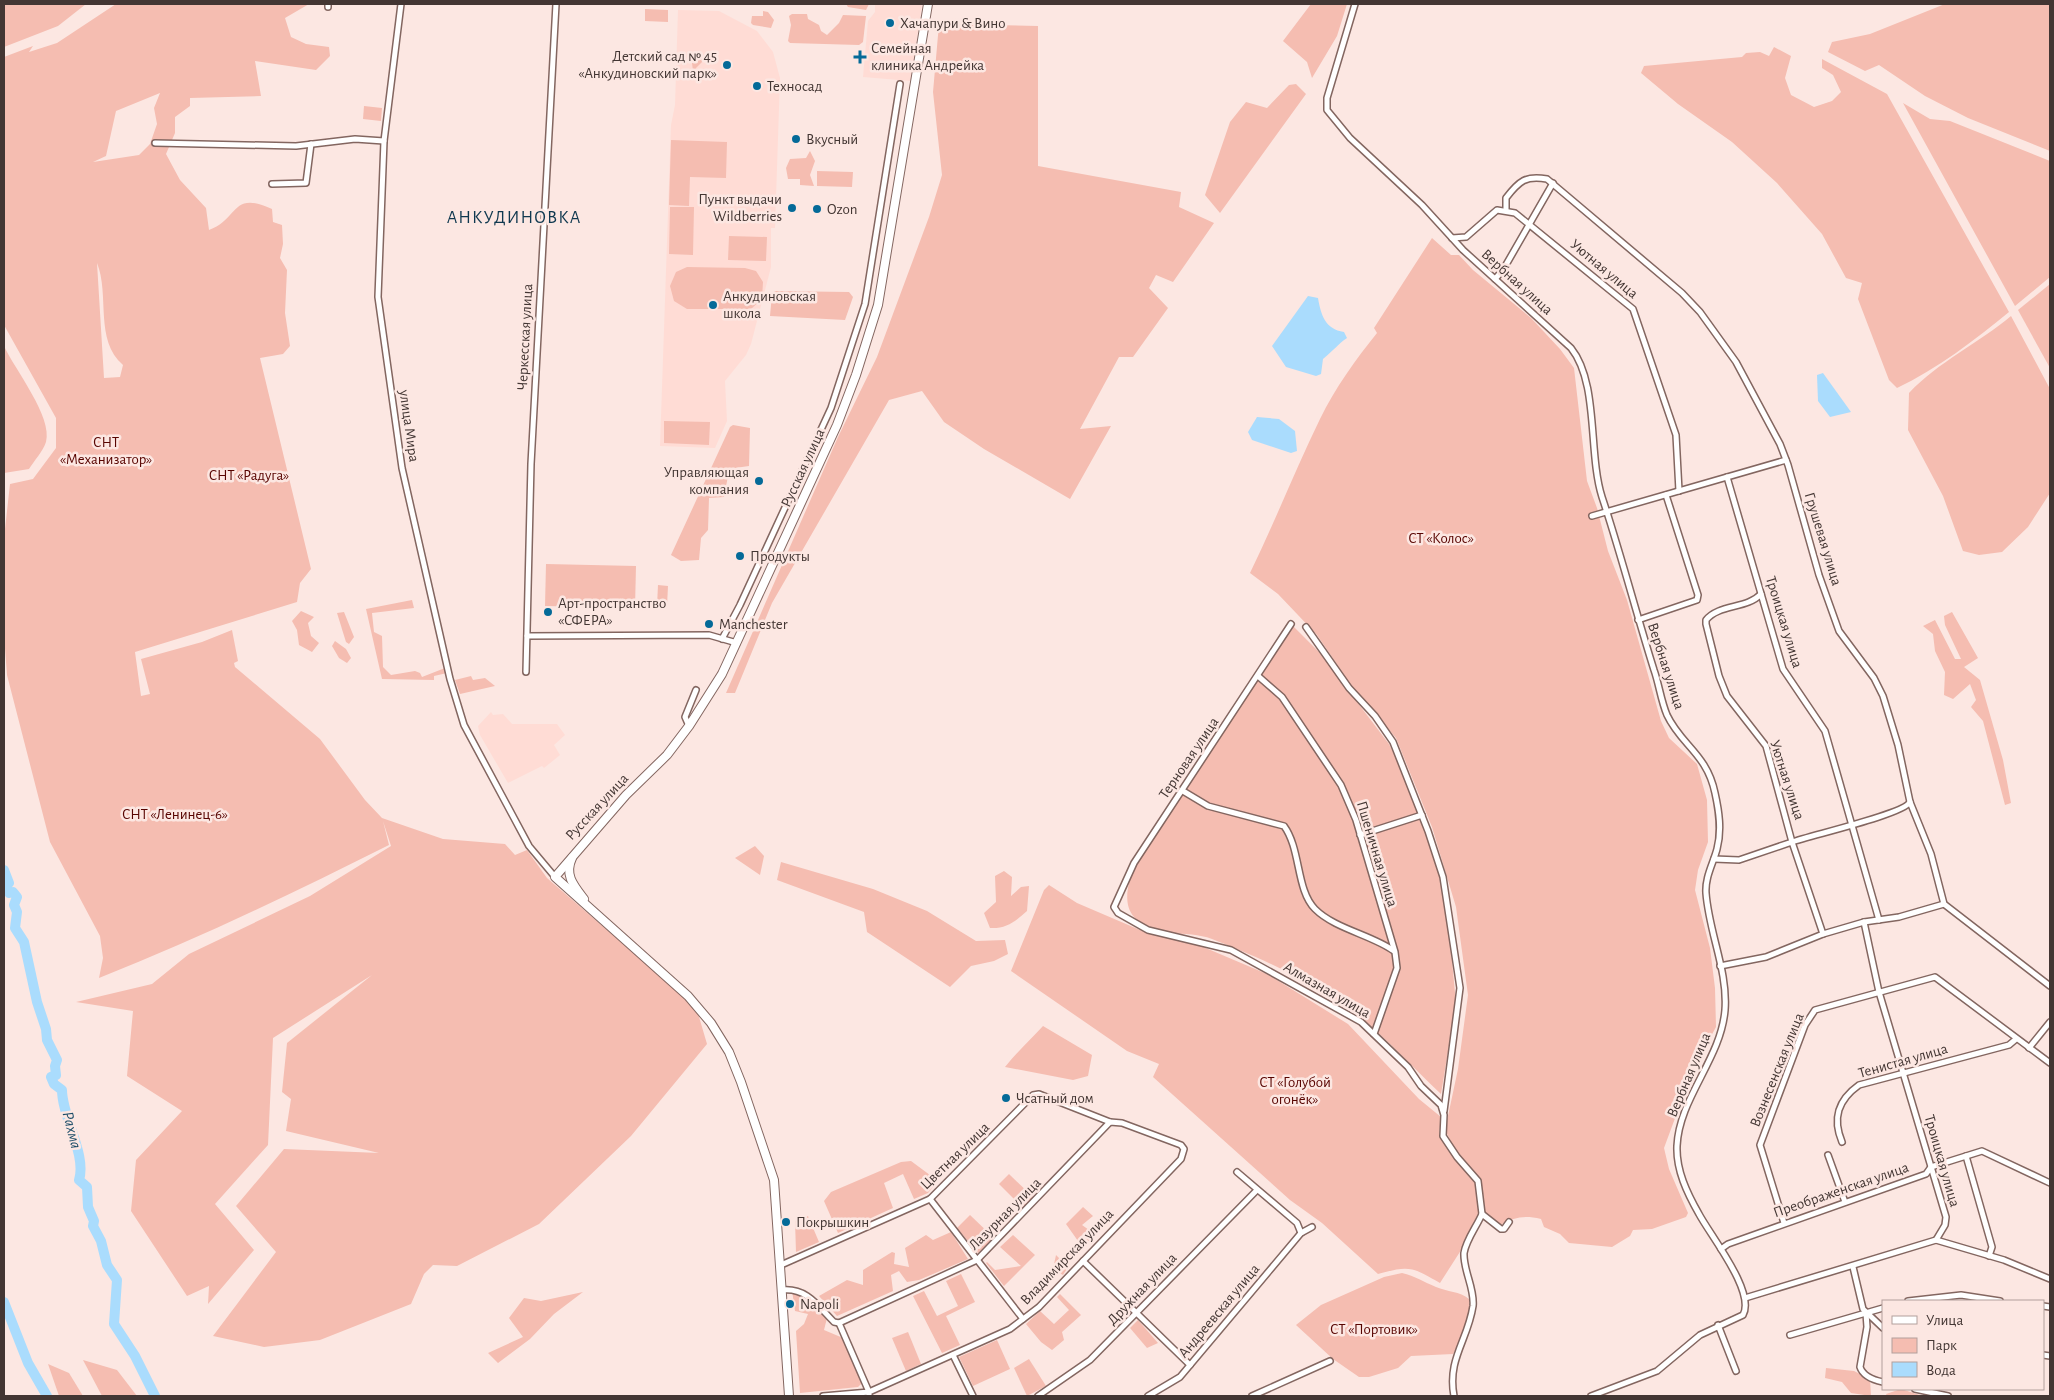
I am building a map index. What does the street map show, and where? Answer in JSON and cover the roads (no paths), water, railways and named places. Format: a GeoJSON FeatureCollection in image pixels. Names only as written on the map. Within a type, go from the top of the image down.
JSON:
{"type":"FeatureCollection","features":[{"type":"Feature","properties":{"kind":"street","name":"улица Мира"},"geometry":{"type":"LineString","coordinates":[[400,4],[384,141],[378,297],[383,344],[410,506],[464,725],[524,837],[555,878]]}},
{"type":"Feature","properties":{"kind":"street","name":"Черкесская улица"},"geometry":{"type":"LineString","coordinates":[[526,672],[531,464],[556,4]]}},
{"type":"Feature","properties":{"kind":"street","name":"Русская улица"},"geometry":{"type":"LineString","coordinates":[[555,878],[576,850],[626,795],[667,755],[689,726],[722,674],[738,643],[837,425],[856,375],[878,305],[928,4]]}},
{"type":"Feature","properties":{"kind":"street","name":"Вербная улица"},"geometry":{"type":"LineString","coordinates":[[1355,4],[1327,98],[1327,110],[1350,138],[1422,205],[1463,250],[1579,357],[1586,379],[1592,434],[1602,496],[1608,510],[1666,714],[1705,764],[1712,781],[1720,834],[1714,859],[1710,867],[1706,892],[1725,996],[1723,1024],[1684,1117],[1679,1132],[1677,1154],[1684,1184],[1699,1215],[1721,1249],[1745,1298]]}},
{"type":"Feature","properties":{"kind":"street"},"geometry":{"type":"LineString","coordinates":[[722,639],[740,605],[830,408],[862,312],[900,84]]}},
{"type":"Feature","properties":{"kind":"street"},"geometry":{"type":"LineString","coordinates":[[155,143],[258,146],[355,140],[384,141]]}},
{"type":"Feature","properties":{"kind":"street"},"geometry":{"type":"LineString","coordinates":[[272,184],[306,183],[311,144]]}},
{"type":"Feature","properties":{"kind":"street","name":"Грушевая улица"},"geometry":{"type":"LineString","coordinates":[[1506,210],[1506,198],[1516,185],[1532,176],[1548,179],[1682,293],[1700,312],[1736,362],[1786,460],[1819,575],[1839,631],[1874,678],[1883,696],[1898,746],[1910,802],[1931,854],[1944,904]]}},
{"type":"Feature","properties":{"kind":"street"},"geometry":{"type":"LineString","coordinates":[[1495,278],[1503,270],[1553,184]]}},
{"type":"Feature","properties":{"kind":"street"},"geometry":{"type":"LineString","coordinates":[[1452,238],[1466,237],[1497,210],[1506,210]]}},
{"type":"Feature","properties":{"kind":"street","name":"Уютная улица"},"geometry":{"type":"LineString","coordinates":[[1506,210],[1515,213],[1633,308],[1677,440],[1679,491]]}},
{"type":"Feature","properties":{"kind":"street"},"geometry":{"type":"LineString","coordinates":[[1592,516],[1786,460]]}},
{"type":"Feature","properties":{"kind":"street","name":"Троицкая улица"},"geometry":{"type":"LineString","coordinates":[[1727,477],[1783,669],[1826,731],[1879,920]]}},
{"type":"Feature","properties":{"kind":"street"},"geometry":{"type":"LineString","coordinates":[[1638,620],[1697,600],[1698,595],[1666,495]]}},
{"type":"Feature","properties":{"kind":"street","name":"Уютная улица"},"geometry":{"type":"LineString","coordinates":[[1761,594],[1753,602],[1712,615],[1706,620],[1719,676],[1727,696],[1766,746],[1792,842],[1823,934]]}},
{"type":"Feature","properties":{"kind":"street","name":"Терновая улица"},"geometry":{"type":"LineString","coordinates":[[1114,908],[1134,863],[1291,624]]}},
{"type":"Feature","properties":{"kind":"street"},"geometry":{"type":"LineString","coordinates":[[1306,627],[1344,680],[1389,736],[1422,815],[1445,887],[1459,978],[1458,1010],[1444,1111],[1443,1136],[1457,1157],[1478,1181],[1482,1214],[1464,1252],[1473,1303],[1469,1325],[1454,1358],[1452,1377],[1454,1396]]}},
{"type":"Feature","properties":{"kind":"street"},"geometry":{"type":"LineString","coordinates":[[528,636],[709,635],[738,643]]}},
{"type":"Feature","properties":{"kind":"street","name":"Пшеничная улица"},"geometry":{"type":"LineString","coordinates":[[1258,676],[1282,697],[1322,755],[1340,785],[1360,834],[1395,952],[1397,968],[1374,1034]]}},
{"type":"Feature","properties":{"kind":"street"},"geometry":{"type":"LineString","coordinates":[[689,726],[685,717],[696,690]]}},
{"type":"Feature","properties":{"kind":"street"},"geometry":{"type":"LineString","coordinates":[[1183,790],[1208,806],[1284,826],[1290,834],[1307,894],[1314,908],[1341,924],[1383,943],[1395,952]]}},
{"type":"Feature","properties":{"kind":"street"},"geometry":{"type":"LineString","coordinates":[[1714,859],[1739,860],[1792,842],[1902,810],[1910,802]]}},
{"type":"Feature","properties":{"kind":"street"},"geometry":{"type":"LineString","coordinates":[[1360,834],[1422,815]]}},
{"type":"Feature","properties":{"kind":"street"},"geometry":{"type":"LineString","coordinates":[[576,850],[569,865],[570,880],[592,911]]}},
{"type":"Feature","properties":{"kind":"street"},"geometry":{"type":"LineString","coordinates":[[555,878],[688,996],[712,1023],[723,1040],[742,1082],[770,1162],[776,1193],[789,1396]]}},
{"type":"Feature","properties":{"kind":"street"},"geometry":{"type":"LineString","coordinates":[[1720,966],[1766,957],[1823,934],[1864,922],[1899,917],[1944,904],[2050,986]]}},
{"type":"Feature","properties":{"kind":"street","name":"Алмазная улица"},"geometry":{"type":"LineString","coordinates":[[1114,908],[1157,933],[1202,941],[1231,950],[1356,1019],[1408,1067],[1421,1086],[1437,1100],[1444,1111]]}},
{"type":"Feature","properties":{"kind":"street","name":"Троицкая улица"},"geometry":{"type":"LineString","coordinates":[[1864,922],[1879,992],[1946,1218],[1945,1225],[1936,1240]]}},
{"type":"Feature","properties":{"kind":"street","name":"Вознесенская улица"},"geometry":{"type":"LineString","coordinates":[[1784,1223],[1760,1146],[1805,1025],[1815,1010],[1935,977],[2050,1063]]}},
{"type":"Feature","properties":{"kind":"street"},"geometry":{"type":"LineString","coordinates":[[2029,1048],[2050,1022]]}},
{"type":"Feature","properties":{"kind":"street","name":"Тенистая улица"},"geometry":{"type":"LineString","coordinates":[[1842,1142],[1836,1129],[1838,1108],[1848,1094],[1859,1085],[2009,1045],[2016,1039]]}},
{"type":"Feature","properties":{"kind":"street","name":"Цветная улица"},"geometry":{"type":"LineString","coordinates":[[781,1265],[930,1199],[1033,1095],[1039,1094],[1110,1122]]}},
{"type":"Feature","properties":{"kind":"street","name":"Владимирская улица"},"geometry":{"type":"LineString","coordinates":[[823,1396],[869,1394],[1010,1329],[1039,1306],[1181,1159],[1184,1149],[1181,1145],[1122,1123],[1110,1122]]}},
{"type":"Feature","properties":{"kind":"street","name":"Лазурная улица"},"geometry":{"type":"LineString","coordinates":[[839,1323],[978,1260],[1110,1122]]}},
{"type":"Feature","properties":{"kind":"street","name":"Преображенская улица"},"geometry":{"type":"LineString","coordinates":[[1721,1249],[1728,1244],[1784,1223],[1926,1174],[1931,1167],[1982,1151],[2050,1183]]}},
{"type":"Feature","properties":{"kind":"street"},"geometry":{"type":"LineString","coordinates":[[1828,1155],[1845,1202]]}},
{"type":"Feature","properties":{"kind":"street"},"geometry":{"type":"LineString","coordinates":[[1966,1156],[1992,1247],[1989,1256]]}},
{"type":"Feature","properties":{"kind":"street"},"geometry":{"type":"LineString","coordinates":[[1237,1172],[1297,1223],[1301,1233],[1312,1227]]}},
{"type":"Feature","properties":{"kind":"street","name":"Дружная улица"},"geometry":{"type":"LineString","coordinates":[[1038,1396],[1090,1360],[1257,1190]]}},
{"type":"Feature","properties":{"kind":"street"},"geometry":{"type":"LineString","coordinates":[[1270,1202],[1275,1195]]}},
{"type":"Feature","properties":{"kind":"street"},"geometry":{"type":"LineString","coordinates":[[930,1199],[1024,1319]]}},
{"type":"Feature","properties":{"kind":"street"},"geometry":{"type":"LineString","coordinates":[[1482,1214],[1501,1229],[1504,1229],[1509,1222]]}},
{"type":"Feature","properties":{"kind":"street","name":"Андреевская улица"},"geometry":{"type":"LineString","coordinates":[[1148,1396],[1180,1377],[1301,1233]]}},
{"type":"Feature","properties":{"kind":"street"},"geometry":{"type":"LineString","coordinates":[[1591,1396],[1657,1371],[1700,1335],[1743,1314],[1746,1305],[1745,1298],[1853,1267],[1936,1240],[2004,1260],[2050,1279]]}},
{"type":"Feature","properties":{"kind":"street"},"geometry":{"type":"LineString","coordinates":[[1083,1261],[1190,1365]]}},
{"type":"Feature","properties":{"kind":"street"},"geometry":{"type":"LineString","coordinates":[[1853,1267],[1863,1309],[1882,1327]]}},
{"type":"Feature","properties":{"kind":"street"},"geometry":{"type":"LineString","coordinates":[[783,1290],[795,1289],[802,1292],[834,1322],[839,1323],[869,1394]]}},
{"type":"Feature","properties":{"kind":"street"},"geometry":{"type":"LineString","coordinates":[[1917,1300],[1961,1295],[1994,1300]]}},
{"type":"Feature","properties":{"kind":"street"},"geometry":{"type":"LineString","coordinates":[[1790,1335],[1882,1308]]}},
{"type":"Feature","properties":{"kind":"street"},"geometry":{"type":"LineString","coordinates":[[1866,1313],[1867,1327],[1860,1367],[1867,1375],[1882,1382]]}},
{"type":"Feature","properties":{"kind":"street"},"geometry":{"type":"LineString","coordinates":[[1718,1325],[1736,1371]]}},
{"type":"Feature","properties":{"kind":"street"},"geometry":{"type":"LineString","coordinates":[[953,1355],[973,1396]]}},
{"type":"Feature","properties":{"kind":"street"},"geometry":{"type":"LineString","coordinates":[[1252,1396],[1330,1361]]}},
{"type":"Feature","properties":{"kind":"street"},"geometry":{"type":"LineString","coordinates":[[1920,1390],[1948,1396]]}},
{"type":"Feature","properties":{"kind":"water"},"geometry":{"type":"Polygon","coordinates":[[[1308,296],[1318,298],[1325,320],[1332,328],[1344,332],[1347,338],[1323,359],[1321,374],[1316,376],[1286,367],[1272,346],[1308,296]]]}},
{"type":"Feature","properties":{"kind":"water"},"geometry":{"type":"Polygon","coordinates":[[[1823,373],[1851,412],[1830,417],[1818,401],[1817,375],[1823,373]]]}},
{"type":"Feature","properties":{"kind":"water"},"geometry":{"type":"Polygon","coordinates":[[[1257,417],[1279,419],[1295,431],[1297,451],[1291,453],[1252,440],[1248,432],[1257,417]]]}},
{"type":"Feature","properties":{"kind":"waterway","name":"Рахма"},"geometry":{"type":"LineString","coordinates":[[4,870],[9,883],[5,887],[9,893],[13,892],[17,897],[14,905],[17,912],[15,928],[24,942],[37,1002],[46,1029],[47,1040],[57,1060],[55,1066],[56,1075],[51,1077],[54,1084],[62,1090],[63,1101],[80,1159],[81,1170],[79,1180],[87,1187],[88,1207],[94,1221],[93,1226],[101,1241],[107,1265],[117,1280],[114,1324],[135,1356],[155,1396]]}},
{"type":"Feature","properties":{"kind":"waterway"},"geometry":{"type":"LineString","coordinates":[[4,1302],[28,1363],[47,1396]]}},
{"type":"Feature","properties":{"kind":"place","name":"Хачапури & Вино"},"geometry":{"type":"Point","coordinates":[890,23]}},
{"type":"Feature","properties":{"kind":"place","name":"Семейная клиника Андрейка"},"geometry":{"type":"Point","coordinates":[860,57]}},
{"type":"Feature","properties":{"kind":"place","name":"Детский сад № 45 «Анкудиновский парк»"},"geometry":{"type":"Point","coordinates":[727,65]}},
{"type":"Feature","properties":{"kind":"place","name":"Техносад"},"geometry":{"type":"Point","coordinates":[757,86]}},
{"type":"Feature","properties":{"kind":"place","name":"Вкусный"},"geometry":{"type":"Point","coordinates":[796,139]}},
{"type":"Feature","properties":{"kind":"place","name":"Пункт выдачи Wildberries"},"geometry":{"type":"Point","coordinates":[792,208]}},
{"type":"Feature","properties":{"kind":"place","name":"Ozon"},"geometry":{"type":"Point","coordinates":[817,209]}},
{"type":"Feature","properties":{"kind":"place","name":"Анкудиновская школа"},"geometry":{"type":"Point","coordinates":[713,305]}},
{"type":"Feature","properties":{"kind":"place","name":"Управляющая компания"},"geometry":{"type":"Point","coordinates":[759,481]}},
{"type":"Feature","properties":{"kind":"place","name":"Продукты"},"geometry":{"type":"Point","coordinates":[740,556]}},
{"type":"Feature","properties":{"kind":"place","name":"Арт-пространство «СФЕРА»"},"geometry":{"type":"Point","coordinates":[548,612]}},
{"type":"Feature","properties":{"kind":"place","name":"Manchester"},"geometry":{"type":"Point","coordinates":[709,624]}},
{"type":"Feature","properties":{"kind":"place","name":"Чсатный дом"},"geometry":{"type":"Point","coordinates":[1006,1098]}},
{"type":"Feature","properties":{"kind":"place","name":"Покрышкин"},"geometry":{"type":"Point","coordinates":[786,1222]}},
{"type":"Feature","properties":{"kind":"place","name":"Napoli"},"geometry":{"type":"Point","coordinates":[790,1304]}},
{"type":"Feature","properties":{"kind":"district","name":"АНКУДИНОВКА"},"geometry":{"type":"Point","coordinates":[514,218]}},
{"type":"Feature","properties":{"kind":"park label","name":"СНТ «Механизатор»"},"geometry":{"type":"Point","coordinates":[106,450]}},
{"type":"Feature","properties":{"kind":"park label","name":"СНТ «Радуга»"},"geometry":{"type":"Point","coordinates":[249,475]}},
{"type":"Feature","properties":{"kind":"park label","name":"СТ «Колос»"},"geometry":{"type":"Point","coordinates":[1441,538]}},
{"type":"Feature","properties":{"kind":"park label","name":"СНТ «Ленинец-6»"},"geometry":{"type":"Point","coordinates":[175,814]}},
{"type":"Feature","properties":{"kind":"park label","name":"СТ «Голубой огонёк»"},"geometry":{"type":"Point","coordinates":[1295,1090]}},
{"type":"Feature","properties":{"kind":"park label","name":"СТ «Портовик»"},"geometry":{"type":"Point","coordinates":[1374,1329]}}]}
